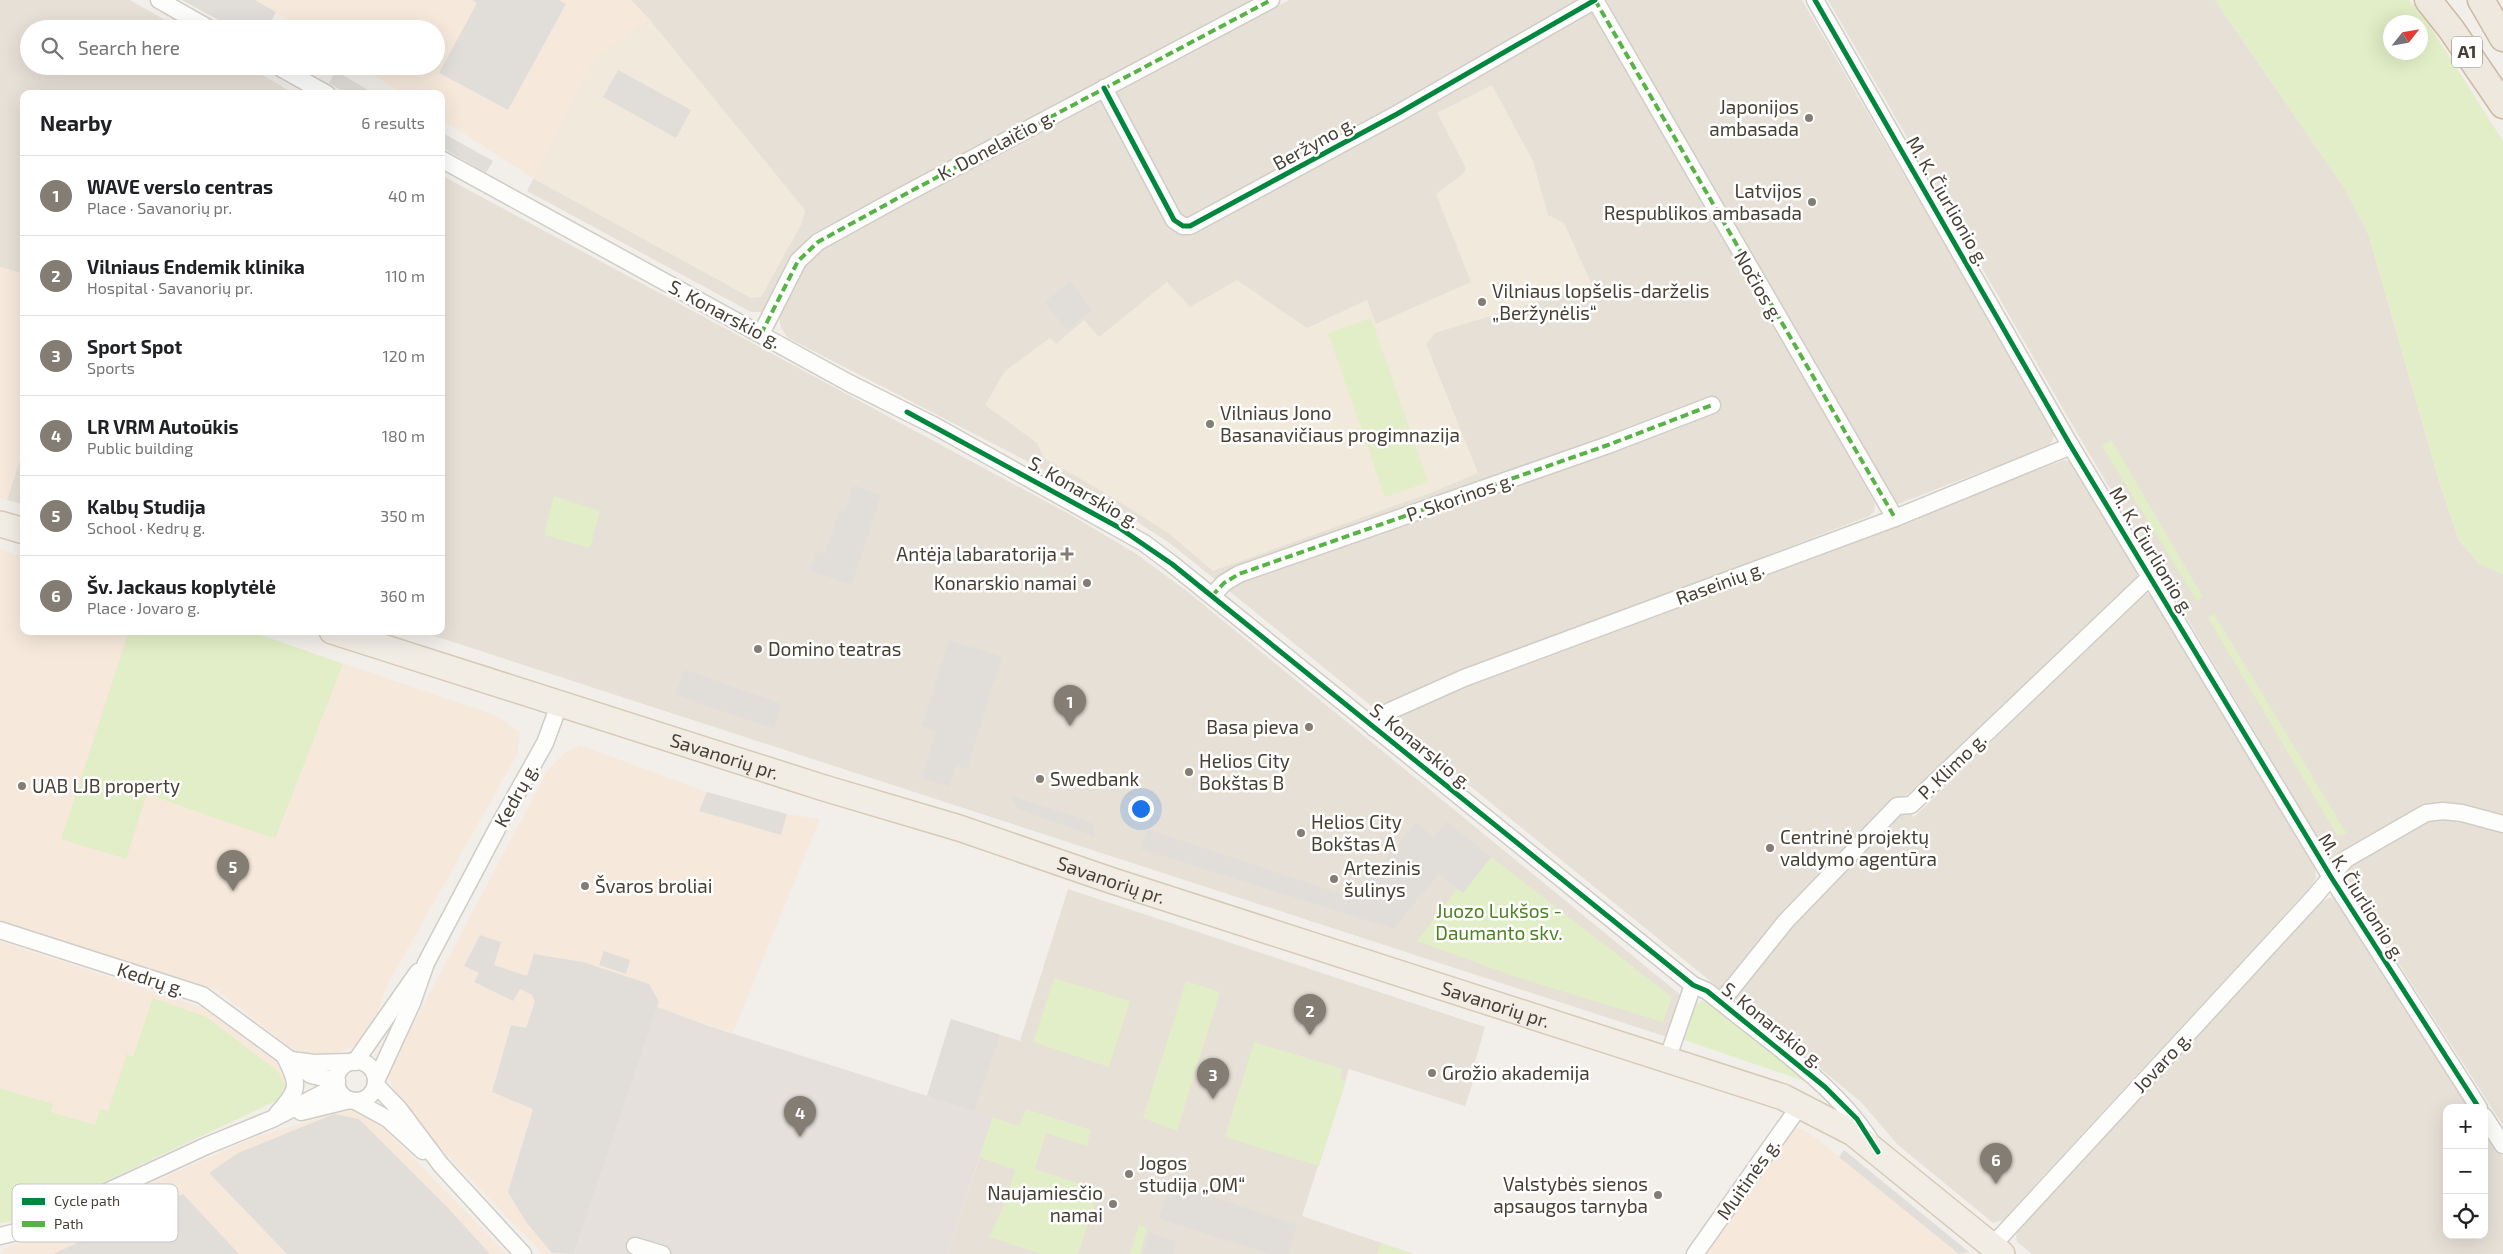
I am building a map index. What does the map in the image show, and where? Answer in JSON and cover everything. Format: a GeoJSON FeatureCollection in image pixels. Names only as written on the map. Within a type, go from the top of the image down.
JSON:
{"type":"FeatureCollection","features":[{"type":"Feature","properties":{"kind":"highway","name":"A1"},"geometry":{"type":"LineString","coordinates":[[2428,0],[2451,29],[2503,105]]}},
{"type":"Feature","properties":{"kind":"highway","name":"A1"},"geometry":{"type":"LineString","coordinates":[[2481,0],[2503,38]]}},
{"type":"Feature","properties":{"kind":"main road"},"geometry":{"type":"LineString","coordinates":[[0,524],[20,530]]}},
{"type":"Feature","properties":{"kind":"main road","name":"Savanorių pr."},"geometry":{"type":"LineString","coordinates":[[344,635],[559,704],[959,828],[1113,881],[1801,1104],[1853,1133],[1997,1250]]}},
{"type":"Feature","properties":{"kind":"street"},"geometry":{"type":"LineString","coordinates":[[159,0],[194,20]]}},
{"type":"Feature","properties":{"kind":"street","name":"K. Donelaičio g."},"geometry":{"type":"LineString","coordinates":[[761,334],[798,261],[818,242],[1271,0]]}},
{"type":"Feature","properties":{"kind":"street","name":"Beržyno g."},"geometry":{"type":"LineString","coordinates":[[1104,88],[1174,220],[1184,226],[1190,226],[1397,114],[1595,0]]}},
{"type":"Feature","properties":{"kind":"street","name":"Nočios g."},"geometry":{"type":"LineString","coordinates":[[1595,0],[1895,518]]}},
{"type":"Feature","properties":{"kind":"street","name":"M. K. Čiurlionio g."},"geometry":{"type":"LineString","coordinates":[[1815,0],[2071,446],[2331,876],[2476,1104]]}},
{"type":"Feature","properties":{"kind":"street"},"geometry":{"type":"LineString","coordinates":[[293,75],[319,90]]}},
{"type":"Feature","properties":{"kind":"street","name":"S. Konarskio g."},"geometry":{"type":"LineString","coordinates":[[445,161],[849,383],[935,426],[1118,527],[1172,564],[1693,985],[1708,991],[1825,1087],[1857,1119],[1878,1152]]}},
{"type":"Feature","properties":{"kind":"street","name":"P. Skorinos g."},"geometry":{"type":"LineString","coordinates":[[1212,596],[1224,583],[1239,574],[1608,445],[1712,405]]}},
{"type":"Feature","properties":{"kind":"street","name":"Raseinių g."},"geometry":{"type":"LineString","coordinates":[[1374,728],[1390,711],[1464,678],[1895,518],[2071,446]]}},
{"type":"Feature","properties":{"kind":"street","name":"P. Klimo g."},"geometry":{"type":"LineString","coordinates":[[1721,1002],[1786,921],[1897,806],[1911,805],[2150,577]]}},
{"type":"Feature","properties":{"kind":"street","name":"Kedrų g."},"geometry":{"type":"LineString","coordinates":[[376,1083],[412,1003],[426,963],[502,819],[546,742],[559,704]]}},
{"type":"Feature","properties":{"kind":"street","name":"Jovaro g."},"geometry":{"type":"LineString","coordinates":[[1997,1250],[2346,858],[2426,813],[2443,811],[2462,813],[2503,824]]}},
{"type":"Feature","properties":{"kind":"street","name":"Kedrų g."},"geometry":{"type":"LineString","coordinates":[[0,930],[202,995],[311,1076],[337,1083]]}},
{"type":"Feature","properties":{"kind":"street","name":"Kedrų g."},"geometry":{"type":"LineString","coordinates":[[286,1059],[314,1063],[353,1062],[426,963]]}},
{"type":"Feature","properties":{"kind":"street"},"geometry":{"type":"LineString","coordinates":[[1667,1060],[1693,985]]}},
{"type":"Feature","properties":{"kind":"street","name":"Kedrų g."},"geometry":{"type":"LineString","coordinates":[[272,1119],[288,1102],[295,1091],[296,1077],[286,1059]]}},
{"type":"Feature","properties":{"kind":"street"},"geometry":{"type":"LineString","coordinates":[[441,1165],[399,1109],[376,1083],[374,1072],[368,1065],[353,1062],[340,1070],[337,1083],[342,1095],[388,1119],[441,1165],[524,1254]]}},
{"type":"Feature","properties":{"kind":"street"},"geometry":{"type":"LineString","coordinates":[[125,1184],[272,1119],[337,1083]]}},
{"type":"Feature","properties":{"kind":"street"},"geometry":{"type":"LineString","coordinates":[[272,1119],[352,1100],[363,1100],[370,1096],[376,1083]]}},
{"type":"Feature","properties":{"kind":"street","name":"Muitinės g."},"geometry":{"type":"LineString","coordinates":[[1695,1254],[1801,1104]]}},
{"type":"Feature","properties":{"kind":"street"},"geometry":{"type":"LineString","coordinates":[[2488,1122],[2503,1145]]}},
{"type":"Feature","properties":{"kind":"street"},"geometry":{"type":"LineString","coordinates":[[635,1246],[662,1254]]}},
{"type":"Feature","properties":{"kind":"shaded area"},"geometry":{"type":"Polygon","coordinates":[[[0,0],[130,0],[165,20],[20,20],[20,75],[262,75],[288,90],[20,90],[20,273],[0,267],[0,0]]]}},
{"type":"Feature","properties":{"kind":"shaded area"},"geometry":{"type":"Polygon","coordinates":[[[182,0],[255,0],[276,12],[272,20],[219,20],[182,0]]]}},
{"type":"Feature","properties":{"kind":"shaded area"},"geometry":{"type":"Polygon","coordinates":[[[255,0],[631,0],[650,20],[594,59],[534,179],[445,122],[445,90],[396,90],[374,75],[445,75],[445,20],[287,20],[255,0]]]}},
{"type":"Feature","properties":{"kind":"shaded area"},"geometry":{"type":"Polygon","coordinates":[[[472,0],[559,0],[566,4],[508,110],[443,75],[445,75],[445,62],[477,3],[472,0]]]}},
{"type":"Feature","properties":{"kind":"shaded area"},"geometry":{"type":"Polygon","coordinates":[[[631,0],[1252,0],[813,234],[796,256],[770,306],[761,312],[751,312],[527,191],[594,59],[649,20],[631,0]]]}},
{"type":"Feature","properties":{"kind":"shaded area"},"geometry":{"type":"Polygon","coordinates":[[[1289,0],[1587,0],[1875,503],[1874,512],[1869,516],[1427,686],[1380,710],[1375,709],[1171,544],[1108,503],[788,338],[781,328],[779,317],[808,259],[833,240],[1289,0]]]}},
{"type":"Feature","properties":{"kind":"shaded area"},"geometry":{"type":"Polygon","coordinates":[[[1606,0],[1802,0],[2052,429],[2054,436],[2052,442],[2046,447],[1898,504],[1894,503],[1606,0]]]}},
{"type":"Feature","properties":{"kind":"shaded area"},"geometry":{"type":"Polygon","coordinates":[[[1828,0],[2215,0],[2345,189],[2369,236],[2439,481],[2459,540],[2478,563],[2503,574],[2503,1125],[2320,842],[2070,421],[1828,0]]]}},
{"type":"Feature","properties":{"kind":"shaded area"},"geometry":{"type":"Polygon","coordinates":[[[650,20],[805,210],[801,225],[761,297],[751,298],[534,179],[594,59],[650,20]]]}},
{"type":"Feature","properties":{"kind":"shaded area"},"geometry":{"type":"Polygon","coordinates":[[[618,70],[691,110],[676,138],[603,97],[618,70]]]}},
{"type":"Feature","properties":{"kind":"shaded area"},"geometry":{"type":"Polygon","coordinates":[[[334,75],[343,75],[368,90],[340,90],[329,83],[334,75]]]}},
{"type":"Feature","properties":{"kind":"shaded area","name":"Vilniaus Jono Basanavičiaus progimnazija"},"geometry":{"type":"Polygon","coordinates":[[[1492,85],[1533,161],[1548,215],[1564,223],[1592,285],[1435,333],[1426,344],[1478,473],[1433,492],[1213,571],[1168,533],[1107,494],[1044,458],[1037,443],[985,405],[1005,371],[1050,338],[1056,344],[1084,320],[1099,337],[1167,282],[1190,307],[1237,280],[1307,328],[1367,300],[1376,324],[1471,282],[1436,194],[1463,174],[1466,168],[1437,113],[1492,85]]]}},
{"type":"Feature","properties":{"kind":"shaded area"},"geometry":{"type":"Polygon","coordinates":[[[445,134],[493,161],[486,173],[445,149],[445,134]]]}},
{"type":"Feature","properties":{"kind":"shaded area"},"geometry":{"type":"Polygon","coordinates":[[[445,177],[1071,515],[1135,553],[1188,592],[1682,996],[1667,1037],[431,635],[445,635],[445,177]]]}},
{"type":"Feature","properties":{"kind":"shaded area"},"geometry":{"type":"Polygon","coordinates":[[[0,267],[20,273],[20,459],[7,500],[0,498],[0,267]]]}},
{"type":"Feature","properties":{"kind":"shaded area"},"geometry":{"type":"Polygon","coordinates":[[[1070,281],[1092,310],[1067,330],[1044,302],[1070,281]]]}},
{"type":"Feature","properties":{"kind":"shaded area"},"geometry":{"type":"Polygon","coordinates":[[[20,459],[20,504],[7,500],[20,459]]]}},
{"type":"Feature","properties":{"kind":"shaded area"},"geometry":{"type":"Polygon","coordinates":[[[2064,460],[2071,462],[2137,572],[2137,578],[1919,788],[1894,801],[1723,989],[1720,989],[1395,725],[1398,717],[1412,708],[2064,460]]]}},
{"type":"Feature","properties":{"kind":"shaded area"},"geometry":{"type":"Polygon","coordinates":[[[853,485],[881,495],[852,585],[810,571],[817,552],[825,554],[840,509],[845,511],[853,485]]]}},
{"type":"Feature","properties":{"kind":"shaded area"},"geometry":{"type":"Polygon","coordinates":[[[20,489],[20,501],[17,500],[20,489]]]}},
{"type":"Feature","properties":{"kind":"shaded area"},"geometry":{"type":"Polygon","coordinates":[[[0,549],[20,556],[20,635],[261,635],[495,715],[520,732],[518,753],[388,984],[371,1029],[357,1046],[336,1053],[313,1056],[288,1046],[217,990],[0,921],[0,549]]]}},
{"type":"Feature","properties":{"kind":"shaded area"},"geometry":{"type":"Polygon","coordinates":[[[2147,593],[2155,600],[2315,865],[2316,878],[2311,886],[2003,1220],[1993,1223],[1898,1145],[1861,1102],[1733,997],[1801,914],[1902,810],[1906,810],[1914,817],[2135,602],[2147,593]]]}},
{"type":"Feature","properties":{"kind":"shaded area"},"geometry":{"type":"Polygon","coordinates":[[[949,640],[1002,657],[967,769],[956,765],[949,787],[922,778],[936,731],[922,726],[949,640]]]}},
{"type":"Feature","properties":{"kind":"shaded area"},"geometry":{"type":"Polygon","coordinates":[[[684,669],[782,704],[774,729],[675,695],[684,669]]]}},
{"type":"Feature","properties":{"kind":"shaded area"},"geometry":{"type":"Polygon","coordinates":[[[580,745],[707,792],[787,814],[820,819],[733,1033],[657,1008],[574,1254],[543,1254],[412,1119],[397,1099],[389,1077],[391,1066],[547,771],[563,754],[580,745]]]}},
{"type":"Feature","properties":{"kind":"shaded area"},"geometry":{"type":"Polygon","coordinates":[[[707,792],[787,814],[781,835],[699,811],[707,792]]]}},
{"type":"Feature","properties":{"kind":"shaded area"},"geometry":{"type":"Polygon","coordinates":[[[1010,795],[1092,822],[1096,837],[1017,809],[1010,795]]]}},
{"type":"Feature","properties":{"kind":"shaded area"},"geometry":{"type":"Polygon","coordinates":[[[1447,821],[1491,857],[1463,893],[1439,874],[1394,929],[1140,849],[1147,829],[1353,898],[1416,822],[1434,838],[1447,821]]]}},
{"type":"Feature","properties":{"kind":"shaded area"},"geometry":{"type":"Polygon","coordinates":[[[1068,889],[1485,1027],[1475,1062],[1479,1064],[1465,1106],[1349,1069],[1302,1216],[1414,1254],[947,1254],[993,1118],[927,1096],[951,1019],[1020,1041],[1068,889]]]}},
{"type":"Feature","properties":{"kind":"shaded area"},"geometry":{"type":"Polygon","coordinates":[[[2331,897],[2337,901],[2468,1104],[2443,1104],[2443,1239],[2488,1239],[2488,1135],[2503,1158],[2503,1254],[2032,1254],[2017,1242],[2016,1236],[2019,1228],[2323,901],[2331,897]]]}},
{"type":"Feature","properties":{"kind":"shaded area"},"geometry":{"type":"Polygon","coordinates":[[[480,935],[501,942],[494,965],[527,976],[534,954],[583,962],[649,984],[659,1002],[574,1254],[552,1253],[526,1222],[508,1192],[533,1109],[492,1092],[511,1025],[526,1028],[535,1002],[532,995],[520,989],[513,1001],[474,982],[479,973],[464,966],[480,935]]]}},
{"type":"Feature","properties":{"kind":"shaded area"},"geometry":{"type":"Polygon","coordinates":[[[0,941],[198,1006],[212,1014],[282,1067],[290,1080],[284,1097],[99,1184],[12,1184],[12,1221],[0,1223],[0,941]]]}},
{"type":"Feature","properties":{"kind":"shaded area"},"geometry":{"type":"Polygon","coordinates":[[[604,951],[630,960],[626,974],[599,965],[604,951]]]}},
{"type":"Feature","properties":{"kind":"shaded area"},"geometry":{"type":"Polygon","coordinates":[[[657,1007],[709,1026],[993,1117],[947,1254],[574,1254],[657,1007]]]}},
{"type":"Feature","properties":{"kind":"shaded area"},"geometry":{"type":"Polygon","coordinates":[[[951,1019],[1000,1035],[974,1111],[927,1096],[951,1019]]]}},
{"type":"Feature","properties":{"kind":"shaded area"},"geometry":{"type":"Polygon","coordinates":[[[358,1109],[384,1128],[507,1254],[0,1254],[4,1249],[20,1242],[178,1242],[178,1184],[150,1184],[255,1137],[338,1112],[358,1109]]]}},
{"type":"Feature","properties":{"kind":"shaded area"},"geometry":{"type":"Polygon","coordinates":[[[334,1114],[359,1119],[448,1208],[490,1254],[287,1254],[209,1173],[238,1153],[334,1114]]]}},
{"type":"Feature","properties":{"kind":"shaded area"},"geometry":{"type":"Polygon","coordinates":[[[1796,1128],[1802,1129],[1823,1143],[1959,1254],[1701,1254],[1796,1128]]]}},
{"type":"Feature","properties":{"kind":"shaded area"},"geometry":{"type":"Polygon","coordinates":[[[1844,1150],[1969,1252],[1959,1254],[1839,1157],[1844,1150]]]}},
{"type":"Feature","properties":{"kind":"shaded area"},"geometry":{"type":"Polygon","coordinates":[[[1171,1183],[1297,1225],[1289,1254],[1270,1254],[1159,1219],[1171,1183]]]}},
{"type":"Feature","properties":{"kind":"shaded area"},"geometry":{"type":"Polygon","coordinates":[[[183,1194],[239,1254],[53,1254],[79,1242],[178,1242],[178,1196],[183,1194]]]}},
{"type":"Feature","properties":{"kind":"shaded area"},"geometry":{"type":"Polygon","coordinates":[[[1149,1232],[1176,1242],[1172,1254],[1143,1254],[1149,1232]]]}},
{"type":"Feature","properties":{"kind":"green space"},"geometry":{"type":"Polygon","coordinates":[[[2215,0],[2409,0],[2421,15],[2383,15],[2383,60],[2428,60],[2428,23],[2503,141],[2503,574],[2478,563],[2459,540],[2439,481],[2369,236],[2345,189],[2215,0]]]}},
{"type":"Feature","properties":{"kind":"green space"},"geometry":{"type":"Polygon","coordinates":[[[1371,318],[1428,482],[1385,497],[1328,333],[1371,318]]]}},
{"type":"Feature","properties":{"kind":"green space"},"geometry":{"type":"Polygon","coordinates":[[[2111,439],[2203,597],[2197,601],[2102,446],[2111,439]]]}},
{"type":"Feature","properties":{"kind":"green space"},"geometry":{"type":"Polygon","coordinates":[[[554,496],[600,511],[590,548],[544,535],[554,496]]]}},
{"type":"Feature","properties":{"kind":"green space"},"geometry":{"type":"Polygon","coordinates":[[[2214,614],[2347,834],[2337,835],[2208,618],[2214,614]]]}},
{"type":"Feature","properties":{"kind":"green space"},"geometry":{"type":"Polygon","coordinates":[[[128,635],[260,635],[343,664],[275,839],[147,794],[126,859],[61,839],[128,635]]]}},
{"type":"Feature","properties":{"kind":"green space","name":"Juozo Lukšos - Daumanto skv."},"geometry":{"type":"Polygon","coordinates":[[[1491,857],[1672,997],[1663,1022],[1516,977],[1417,941],[1457,889],[1463,893],[1491,857]]]}},
{"type":"Feature","properties":{"kind":"green space"},"geometry":{"type":"Polygon","coordinates":[[[1054,978],[1130,1001],[1109,1067],[1033,1042],[1054,978]]]}},
{"type":"Feature","properties":{"kind":"green space"},"geometry":{"type":"Polygon","coordinates":[[[1186,981],[1220,992],[1177,1131],[1143,1118],[1186,981]]]}},
{"type":"Feature","properties":{"kind":"green space"},"geometry":{"type":"Polygon","coordinates":[[[153,998],[205,1016],[278,1071],[288,1091],[284,1097],[99,1184],[12,1184],[12,1221],[0,1223],[0,1088],[53,1104],[51,1112],[95,1125],[100,1109],[108,1111],[127,1054],[133,1057],[153,998]]]}},
{"type":"Feature","properties":{"kind":"green space"},"geometry":{"type":"Polygon","coordinates":[[[1703,1000],[1709,1001],[1810,1083],[1684,1040],[1696,1005],[1703,1000]]]}},
{"type":"Feature","properties":{"kind":"green space"},"geometry":{"type":"Polygon","coordinates":[[[1254,1042],[1343,1069],[1340,1079],[1346,1081],[1319,1166],[1225,1137],[1254,1042]]]}},
{"type":"Feature","properties":{"kind":"green space"},"geometry":{"type":"Polygon","coordinates":[[[1026,1109],[1091,1130],[1087,1146],[1046,1133],[1035,1169],[1099,1190],[1078,1254],[1041,1254],[989,1237],[1003,1207],[1015,1170],[979,1157],[993,1117],[1019,1126],[1026,1109]]]}},
{"type":"Feature","properties":{"kind":"green space"},"geometry":{"type":"Polygon","coordinates":[[[1139,1225],[1147,1228],[1140,1254],[1130,1254],[1139,1225]]]}},
{"type":"Feature","properties":{"kind":"green space"},"geometry":{"type":"Polygon","coordinates":[[[1381,1243],[1410,1253],[1414,1254],[1377,1254],[1381,1243]]]}},
{"type":"Feature","properties":{"kind":"marked path"},"geometry":{"type":"LineString","coordinates":[[761,334],[798,261],[818,242],[1271,0]]}},
{"type":"Feature","properties":{"kind":"marked path"},"geometry":{"type":"LineString","coordinates":[[1595,0],[1895,518]]}},
{"type":"Feature","properties":{"kind":"marked path"},"geometry":{"type":"LineString","coordinates":[[1212,596],[1224,583],[1239,574],[1608,445],[1712,405]]}},
{"type":"Feature","properties":{"kind":"cycle path"},"geometry":{"type":"LineString","coordinates":[[1104,88],[1174,220],[1183,226],[1190,226],[1397,114],[1595,0]]}},
{"type":"Feature","properties":{"kind":"cycle path"},"geometry":{"type":"LineString","coordinates":[[1815,0],[2069,443],[2331,877],[2476,1104]]}},
{"type":"Feature","properties":{"kind":"cycle path"},"geometry":{"type":"LineString","coordinates":[[907,412],[1118,527],[1172,564],[1693,985],[1707,991],[1825,1087],[1857,1119],[1878,1152]]}},
{"type":"Feature","properties":{"kind":"place","name":"Japonijos ambasada"},"geometry":{"type":"Point","coordinates":[1809,118]}},
{"type":"Feature","properties":{"kind":"place","name":"Latvijos Respublikos ambasada"},"geometry":{"type":"Point","coordinates":[1812,202]}},
{"type":"Feature","properties":{"kind":"place","name":"Vilniaus lopšelis-darželis „Beržynėlis“"},"geometry":{"type":"Point","coordinates":[1482,302]}},
{"type":"Feature","properties":{"kind":"place","name":"Vilniaus Jono Basanavičiaus progimnazija"},"geometry":{"type":"Point","coordinates":[1210,424]}},
{"type":"Feature","properties":{"kind":"place","name":"Antėja labaratorija"},"geometry":{"type":"Point","coordinates":[1067,554]}},
{"type":"Feature","properties":{"kind":"place","name":"Konarskio namai"},"geometry":{"type":"Point","coordinates":[1087,583]}},
{"type":"Feature","properties":{"kind":"place","name":"Domino teatras"},"geometry":{"type":"Point","coordinates":[758,649]}},
{"type":"Feature","properties":{"kind":"place","name":"WAVE verslo centras"},"geometry":{"type":"Point","coordinates":[1070,726]}},
{"type":"Feature","properties":{"kind":"place","name":"Basa pieva"},"geometry":{"type":"Point","coordinates":[1309,727]}},
{"type":"Feature","properties":{"kind":"place","name":"Helios City Bokštas B"},"geometry":{"type":"Point","coordinates":[1189,772]}},
{"type":"Feature","properties":{"kind":"place","name":"Swedbank"},"geometry":{"type":"Point","coordinates":[1040,779]}},
{"type":"Feature","properties":{"kind":"place","name":"UAB LJB property"},"geometry":{"type":"Point","coordinates":[22,786]}},
{"type":"Feature","properties":{"kind":"place","name":"Helios City Bokštas A"},"geometry":{"type":"Point","coordinates":[1301,833]}},
{"type":"Feature","properties":{"kind":"place","name":"Centrinė projektų valdymo agentūra"},"geometry":{"type":"Point","coordinates":[1770,848]}},
{"type":"Feature","properties":{"kind":"place","name":"Artezinis šulinys"},"geometry":{"type":"Point","coordinates":[1334,879]}},
{"type":"Feature","properties":{"kind":"place","name":"Švaros broliai"},"geometry":{"type":"Point","coordinates":[585,886]}},
{"type":"Feature","properties":{"kind":"place","name":"Kalbų Studija"},"geometry":{"type":"Point","coordinates":[233,891]}},
{"type":"Feature","properties":{"kind":"place","name":"Vilniaus Endemik klinika"},"geometry":{"type":"Point","coordinates":[1310,1035]}},
{"type":"Feature","properties":{"kind":"place","name":"Grožio akademija"},"geometry":{"type":"Point","coordinates":[1432,1073]}},
{"type":"Feature","properties":{"kind":"place","name":"Sport Spot"},"geometry":{"type":"Point","coordinates":[1213,1099]}},
{"type":"Feature","properties":{"kind":"place","name":"LR VRM Autoūkis"},"geometry":{"type":"Point","coordinates":[800,1137]}},
{"type":"Feature","properties":{"kind":"place","name":"Jogos studija „OM“"},"geometry":{"type":"Point","coordinates":[1129,1174]}},
{"type":"Feature","properties":{"kind":"place","name":"Šv. Jackaus koplytėlė"},"geometry":{"type":"Point","coordinates":[1996,1184]}},
{"type":"Feature","properties":{"kind":"place","name":"Valstybės sienos apsaugos tarnyba"},"geometry":{"type":"Point","coordinates":[1658,1195]}},
{"type":"Feature","properties":{"kind":"place","name":"Naujamiesčio namai"},"geometry":{"type":"Point","coordinates":[1113,1204]}}]}
